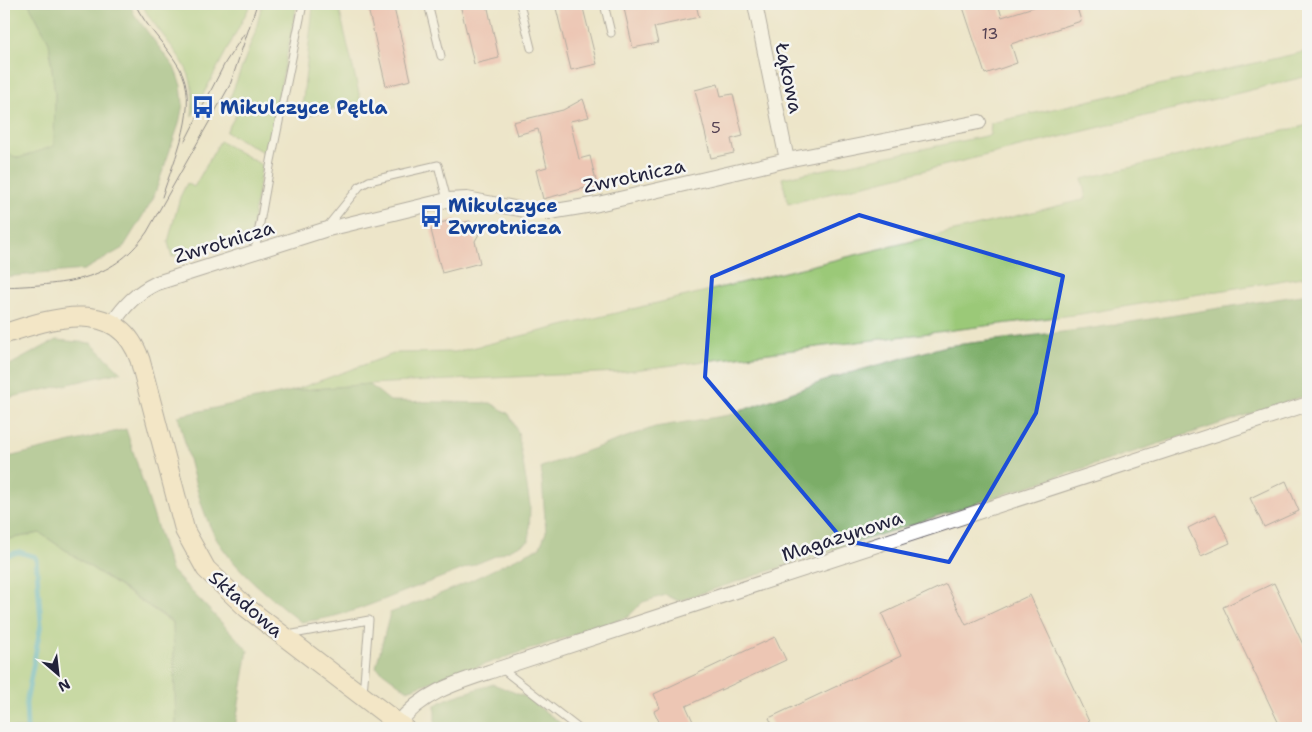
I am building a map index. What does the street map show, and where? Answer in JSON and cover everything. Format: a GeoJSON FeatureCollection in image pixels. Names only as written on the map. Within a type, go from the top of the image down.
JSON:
{"type":"FeatureCollection","features":[{"type":"Feature","properties":{"kind":"main road"},"geometry":{"type":"LineString","coordinates":[[4,334],[69,316],[92,317],[112,324]]}},
{"type":"Feature","properties":{"kind":"main road","name":"Składowa"},"geometry":{"type":"LineString","coordinates":[[112,324],[132,341],[138,354],[178,506],[193,548],[206,570],[222,587],[282,636],[401,726]]}},
{"type":"Feature","properties":{"kind":"street","name":"Łąkowa"},"geometry":{"type":"LineString","coordinates":[[755,4],[787,160]]}},
{"type":"Feature","properties":{"kind":"street","name":"Zwrotnicza"},"geometry":{"type":"LineString","coordinates":[[112,324],[127,302],[142,290],[177,276],[324,230],[447,200],[468,199],[535,212],[550,212],[598,204],[787,160],[979,122]]}},
{"type":"Feature","properties":{"kind":"street","name":"Magazynowa"},"geometry":{"type":"LineString","coordinates":[[401,726],[412,706],[430,694],[501,668],[1308,404]]}},
{"type":"Feature","properties":{"kind":"lane"},"geometry":{"type":"LineString","coordinates":[[255,252],[270,161],[303,4]]}},
{"type":"Feature","properties":{"kind":"lane"},"geometry":{"type":"LineString","coordinates":[[428,4],[440,56]]}},
{"type":"Feature","properties":{"kind":"lane"},"geometry":{"type":"LineString","coordinates":[[520,4],[531,48]]}},
{"type":"Feature","properties":{"kind":"lane"},"geometry":{"type":"LineString","coordinates":[[604,4],[611,34]]}},
{"type":"Feature","properties":{"kind":"lane"},"geometry":{"type":"LineString","coordinates":[[324,230],[360,186],[369,181],[438,165],[447,200]]}},
{"type":"Feature","properties":{"kind":"lane"},"geometry":{"type":"LineString","coordinates":[[282,636],[369,620],[363,696]]}},
{"type":"Feature","properties":{"kind":"lane"},"geometry":{"type":"LineString","coordinates":[[501,668],[578,728]]}},
{"type":"Feature","properties":{"kind":"highlighted area"},"geometry":{"type":"Polygon","coordinates":[[[859,215],[1063,276],[1036,413],[949,562],[843,540],[705,377],[712,277],[859,215]]]}},
{"type":"Feature","properties":{"kind":"green space"},"geometry":{"type":"Polygon","coordinates":[[[4,4],[29,4],[49,42],[55,95],[54,147],[19,158],[4,153],[4,4]]]}},
{"type":"Feature","properties":{"kind":"green space"},"geometry":{"type":"Polygon","coordinates":[[[29,4],[130,4],[134,14],[174,67],[181,85],[183,104],[179,124],[153,199],[123,248],[84,270],[4,277],[4,153],[19,158],[54,146],[55,95],[49,42],[29,4]]]}},
{"type":"Feature","properties":{"kind":"green space"},"geometry":{"type":"Polygon","coordinates":[[[143,4],[251,4],[192,116],[192,89],[186,69],[143,4]]]}},
{"type":"Feature","properties":{"kind":"green space"},"geometry":{"type":"Polygon","coordinates":[[[262,4],[297,4],[267,154],[226,132],[237,113],[232,110],[236,101],[230,98],[255,33],[262,4]]]}},
{"type":"Feature","properties":{"kind":"green space"},"geometry":{"type":"Polygon","coordinates":[[[338,4],[361,102],[301,117],[313,7],[338,4]]]}},
{"type":"Feature","properties":{"kind":"green space"},"geometry":{"type":"Polygon","coordinates":[[[1308,51],[1308,76],[788,204],[782,178],[990,135],[991,123],[1308,51]]]}},
{"type":"Feature","properties":{"kind":"green space"},"geometry":{"type":"Polygon","coordinates":[[[1308,125],[1308,276],[1081,314],[618,372],[369,384],[292,391],[396,353],[455,352],[1086,199],[1082,179],[1308,125]]]}},
{"type":"Feature","properties":{"kind":"green space"},"geometry":{"type":"Polygon","coordinates":[[[220,141],[262,165],[251,234],[172,257],[168,242],[180,197],[187,183],[194,187],[220,141]]]}},
{"type":"Feature","properties":{"kind":"green space"},"geometry":{"type":"Polygon","coordinates":[[[1308,294],[1308,395],[678,601],[666,595],[643,602],[628,617],[407,690],[376,667],[390,613],[455,588],[540,547],[546,532],[541,467],[655,427],[729,415],[835,377],[946,346],[1087,329],[1308,294]]]}},
{"type":"Feature","properties":{"kind":"green space"},"geometry":{"type":"Polygon","coordinates":[[[56,340],[91,343],[121,372],[4,399],[4,368],[56,340]]]}},
{"type":"Feature","properties":{"kind":"green space"},"geometry":{"type":"Polygon","coordinates":[[[369,384],[390,401],[491,403],[509,414],[518,432],[530,505],[529,541],[474,565],[361,608],[333,617],[301,622],[248,577],[221,546],[207,519],[195,484],[178,416],[292,391],[369,384]]]}},
{"type":"Feature","properties":{"kind":"green space"},"geometry":{"type":"Polygon","coordinates":[[[126,429],[171,570],[248,650],[235,728],[176,728],[173,622],[40,533],[4,540],[4,458],[126,429]]]}},
{"type":"Feature","properties":{"kind":"green space"},"geometry":{"type":"Polygon","coordinates":[[[40,533],[173,623],[176,728],[4,728],[4,540],[40,533]]]}},
{"type":"Feature","properties":{"kind":"green space"},"geometry":{"type":"Polygon","coordinates":[[[493,684],[526,697],[567,728],[439,728],[435,722],[435,705],[449,698],[493,684]]]}},
{"type":"Feature","properties":{"kind":"building"},"geometry":{"type":"Polygon","coordinates":[[[367,4],[393,4],[411,80],[386,86],[367,4]]]}},
{"type":"Feature","properties":{"kind":"building"},"geometry":{"type":"Polygon","coordinates":[[[460,4],[487,4],[499,58],[474,64],[460,4]]]}},
{"type":"Feature","properties":{"kind":"building"},"geometry":{"type":"Polygon","coordinates":[[[555,4],[582,4],[597,64],[571,70],[555,4]]]}},
{"type":"Feature","properties":{"kind":"building"},"geometry":{"type":"Polygon","coordinates":[[[623,4],[696,4],[699,17],[654,27],[658,43],[633,48],[623,4]]]}},
{"type":"Feature","properties":{"kind":"building"},"geometry":{"type":"Polygon","coordinates":[[[962,4],[998,4],[1002,17],[1043,4],[1076,4],[1081,21],[1011,44],[1017,63],[985,74],[962,4]]]}},
{"type":"Feature","properties":{"kind":"building"},"geometry":{"type":"Polygon","coordinates":[[[718,84],[721,96],[733,94],[743,136],[731,139],[734,153],[711,158],[695,90],[718,84]]]}},
{"type":"Feature","properties":{"kind":"building"},"geometry":{"type":"Polygon","coordinates":[[[583,99],[589,117],[570,121],[579,159],[590,156],[597,185],[543,199],[536,170],[547,167],[538,129],[517,135],[513,122],[563,110],[583,99]]]}},
{"type":"Feature","properties":{"kind":"building"},"geometry":{"type":"Polygon","coordinates":[[[456,219],[457,224],[470,221],[472,230],[479,234],[475,241],[480,263],[442,273],[431,230],[433,230],[432,225],[456,219]]]}},
{"type":"Feature","properties":{"kind":"building"},"geometry":{"type":"Polygon","coordinates":[[[1286,481],[1299,511],[1264,527],[1250,498],[1286,481]]]}},
{"type":"Feature","properties":{"kind":"building"},"geometry":{"type":"Polygon","coordinates":[[[1216,514],[1230,543],[1201,556],[1188,528],[1216,514]]]}},
{"type":"Feature","properties":{"kind":"building"},"geometry":{"type":"Polygon","coordinates":[[[1274,583],[1308,655],[1308,725],[1301,728],[1281,728],[1223,607],[1274,583]]]}},
{"type":"Feature","properties":{"kind":"building"},"geometry":{"type":"Polygon","coordinates":[[[946,584],[966,625],[1030,595],[1092,728],[774,728],[769,718],[901,656],[882,614],[946,584]]]}},
{"type":"Feature","properties":{"kind":"building"},"geometry":{"type":"Polygon","coordinates":[[[775,637],[786,660],[686,706],[696,728],[662,728],[654,711],[660,708],[654,694],[775,637]]]}},
{"type":"Feature","properties":{"kind":"waterway"},"geometry":{"type":"LineString","coordinates":[[4,556],[19,552],[36,557],[41,624],[26,703],[27,728]]}},
{"type":"Feature","properties":{"kind":"tram line"},"geometry":{"type":"LineString","coordinates":[[135,4],[179,67],[185,82],[187,98],[183,132],[162,197]]}},
{"type":"Feature","properties":{"kind":"tram line"},"geometry":{"type":"LineString","coordinates":[[4,287],[65,282],[84,278],[118,262],[133,249],[147,232],[230,85],[257,4]]}},
{"type":"Feature","properties":{"kind":"tram line"},"geometry":{"type":"LineString","coordinates":[[185,141],[225,63],[244,34]]}},
{"type":"Feature","properties":{"kind":"place","name":"Mikulczyce Pętla"},"geometry":{"type":"Point","coordinates":[203,107]}},
{"type":"Feature","properties":{"kind":"place","name":"Mikulczyce Zwrotnicza"},"geometry":{"type":"Point","coordinates":[431,216]}}]}
